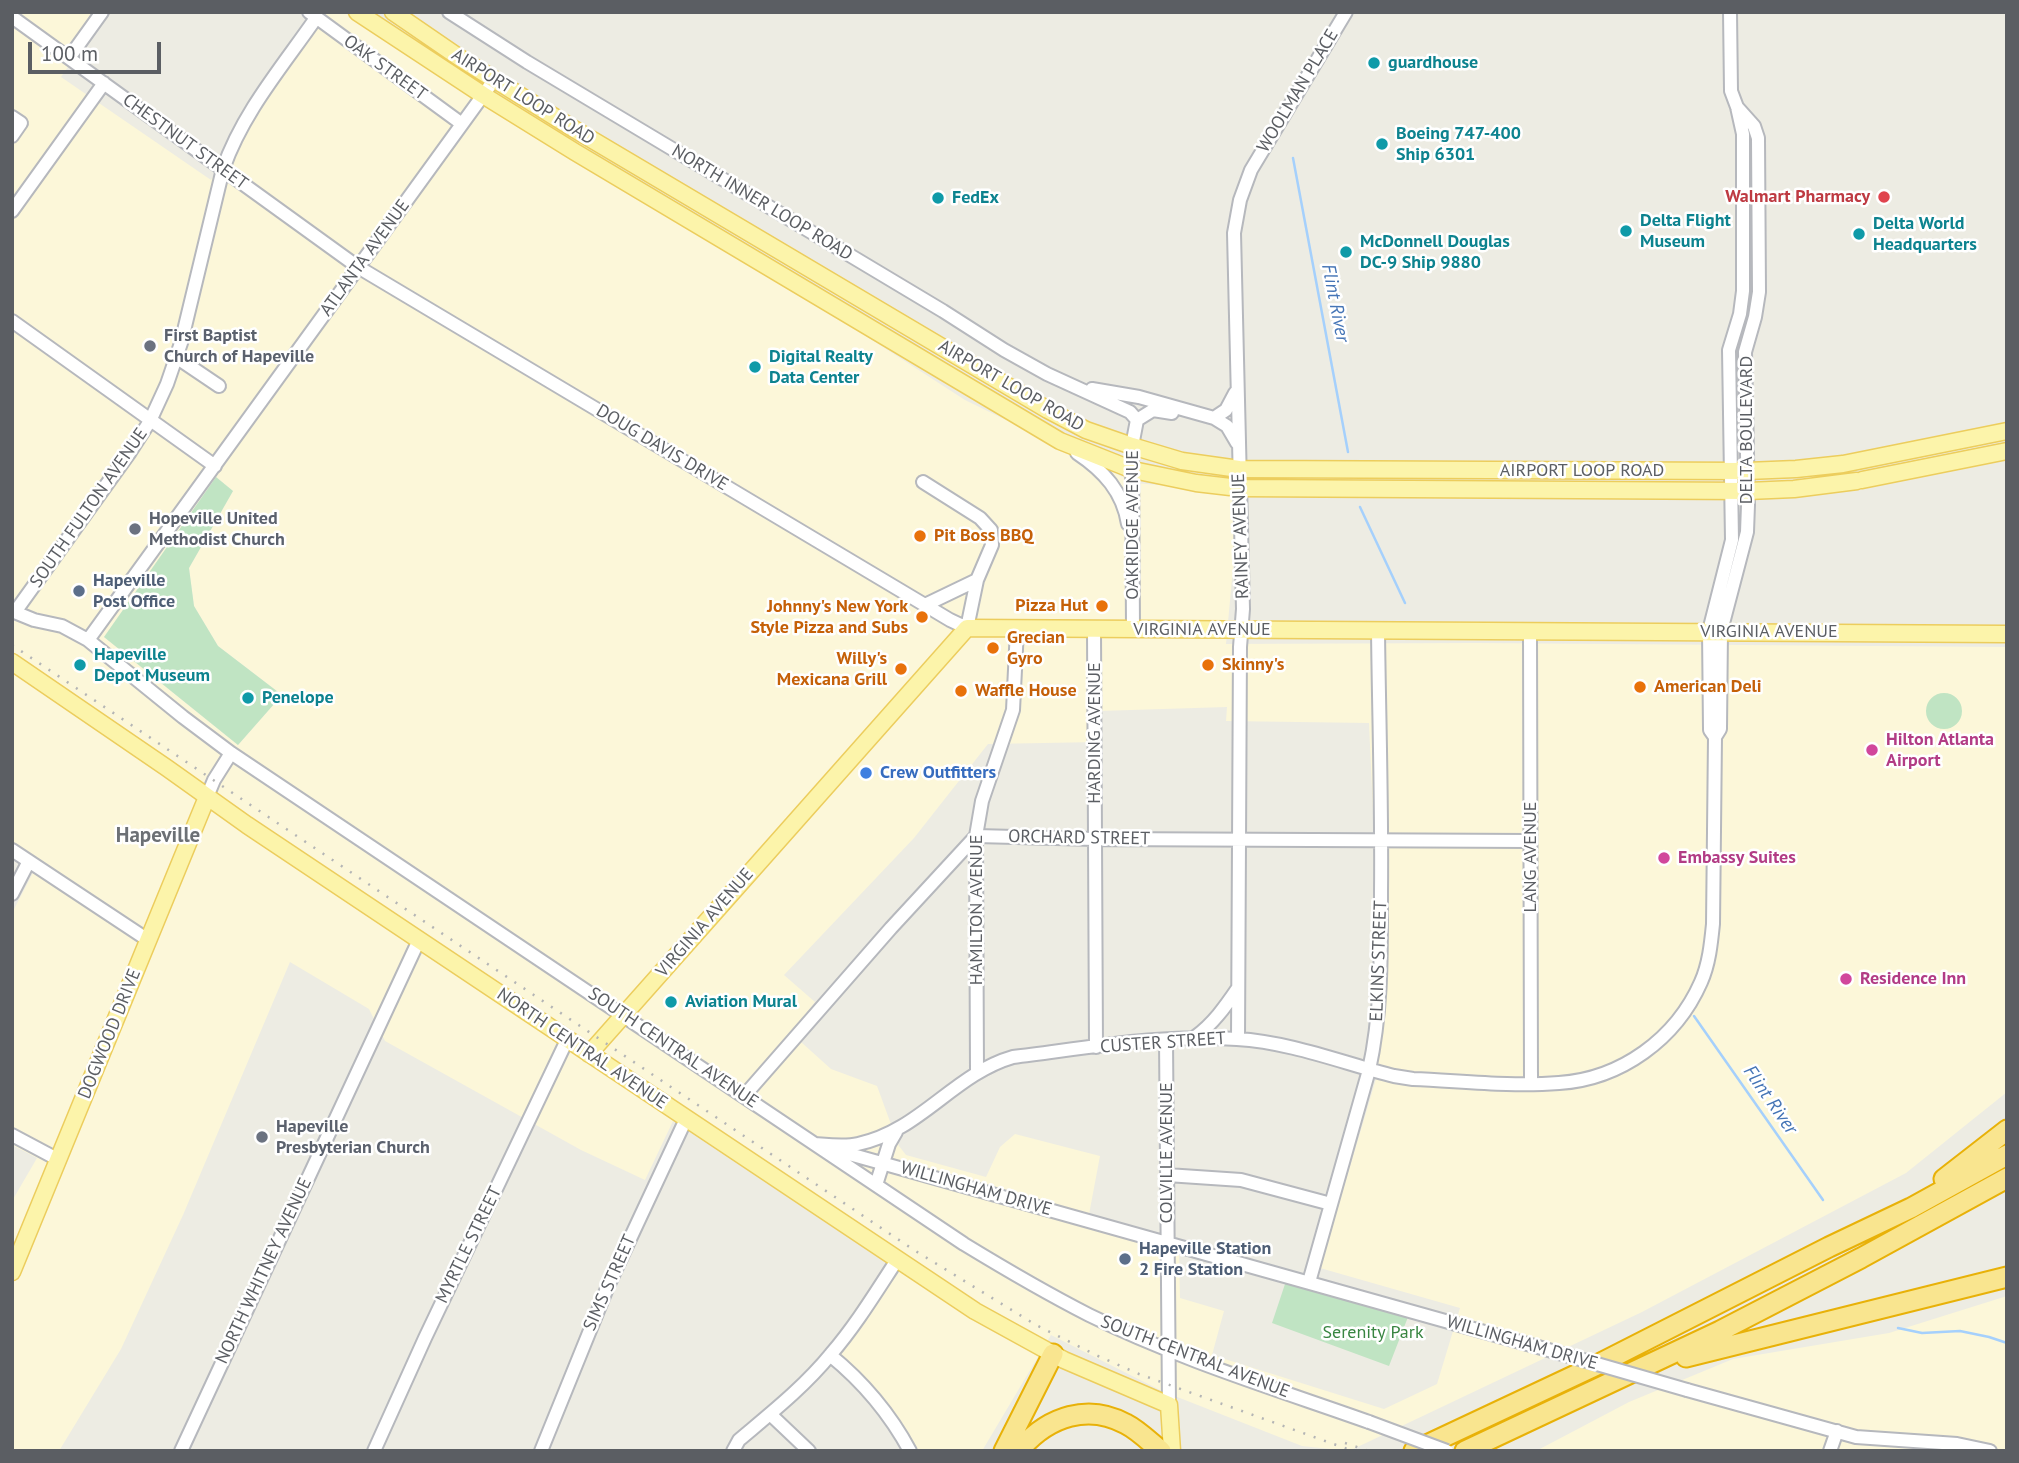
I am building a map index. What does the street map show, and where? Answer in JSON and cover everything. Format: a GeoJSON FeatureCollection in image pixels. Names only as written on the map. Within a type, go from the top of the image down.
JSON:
{"type":"FeatureCollection","features":[{"type":"Feature","properties":{"kind":"highway"},"geometry":{"type":"LineString","coordinates":[[1829,1247],[1942,1181],[2007,1130]]}},
{"type":"Feature","properties":{"kind":"highway"},"geometry":{"type":"LineString","coordinates":[[1414,1451],[1597,1364],[1911,1208],[2007,1155]]}},
{"type":"Feature","properties":{"kind":"highway"},"geometry":{"type":"LineString","coordinates":[[1465,1451],[1644,1367],[1861,1258],[2007,1178]]}},
{"type":"Feature","properties":{"kind":"highway"},"geometry":{"type":"LineString","coordinates":[[1644,1367],[2007,1276]]}},
{"type":"Feature","properties":{"kind":"highway"},"geometry":{"type":"LineString","coordinates":[[1015,1449],[1058,1357]]}},
{"type":"Feature","properties":{"kind":"highway"},"geometry":{"type":"LineString","coordinates":[[1015,1449],[1045,1426],[1064,1417],[1085,1413],[1100,1414],[1128,1425],[1161,1451]]}},
{"type":"Feature","properties":{"kind":"main road","name":"AIRPORT LOOP ROAD"},"geometry":{"type":"LineString","coordinates":[[357,12],[483,95],[1060,441],[1133,470],[1196,483],[1239,488],[1740,491],[1794,489],[1860,480],[2007,451]]}},
{"type":"Feature","properties":{"kind":"main road","name":"AIRPORT LOOP ROAD"},"geometry":{"type":"LineString","coordinates":[[393,12],[574,129],[1048,410],[1086,430],[1182,461],[1239,469],[1796,470],[1843,464],[2007,431]]}},
{"type":"Feature","properties":{"kind":"main road","name":"VIRGINIA AVENUE"},"geometry":{"type":"LineString","coordinates":[[589,1054],[967,628],[2007,634]]}},
{"type":"Feature","properties":{"kind":"main road","name":"NORTH CENTRAL AVENUE"},"geometry":{"type":"LineString","coordinates":[[12,662],[567,1040],[975,1311],[1058,1357],[1169,1405]]}},
{"type":"Feature","properties":{"kind":"main road","name":"DOGWOOD DRIVE"},"geometry":{"type":"LineString","coordinates":[[12,1272],[207,797]]}},
{"type":"Feature","properties":{"kind":"main road"},"geometry":{"type":"LineString","coordinates":[[1169,1405],[1172,1451]]}},
{"type":"Feature","properties":{"kind":"street"},"geometry":{"type":"LineString","coordinates":[[69,58],[102,12]]}},
{"type":"Feature","properties":{"kind":"street","name":"NORTH INNER LOOP ROAD"},"geometry":{"type":"LineString","coordinates":[[449,12],[527,62],[1004,350],[1048,374],[1130,412],[1136,420]]}},
{"type":"Feature","properties":{"kind":"street","name":"WOOLMAN PLACE"},"geometry":{"type":"LineString","coordinates":[[1251,170],[1346,12]]}},
{"type":"Feature","properties":{"kind":"street","name":"DELTA BOULEVARD"},"geometry":{"type":"LineString","coordinates":[[1715,737],[1720,729],[1715,631],[1743,553],[1746,532],[1739,471],[1745,352],[1759,292],[1758,138],[1754,126],[1737,107],[1731,91],[1730,12]]}},
{"type":"Feature","properties":{"kind":"street","name":"OAK STREET"},"geometry":{"type":"LineString","coordinates":[[312,15],[462,124]]}},
{"type":"Feature","properties":{"kind":"street","name":"SOUTH FULTON AVENUE"},"geometry":{"type":"LineString","coordinates":[[13,612],[150,421],[176,357],[232,142],[312,15]]}},
{"type":"Feature","properties":{"kind":"street","name":"CHESTNUT STREET"},"geometry":{"type":"LineString","coordinates":[[12,17],[358,267]]}},
{"type":"Feature","properties":{"kind":"street","name":"ATLANTA AVENUE"},"geometry":{"type":"LineString","coordinates":[[88,640],[495,80]]}},
{"type":"Feature","properties":{"kind":"street"},"geometry":{"type":"LineString","coordinates":[[12,211],[104,83]]}},
{"type":"Feature","properties":{"kind":"street"},"geometry":{"type":"LineString","coordinates":[[12,117],[21,124],[12,136]]}},
{"type":"Feature","properties":{"kind":"street","name":"RAINEY AVENUE"},"geometry":{"type":"LineString","coordinates":[[1238,1039],[1238,839],[1243,610],[1234,233],[1240,200],[1251,170]]}},
{"type":"Feature","properties":{"kind":"street","name":"DOUG DAVIS DRIVE"},"geometry":{"type":"LineString","coordinates":[[358,267],[925,606],[967,628]]}},
{"type":"Feature","properties":{"kind":"street"},"geometry":{"type":"LineString","coordinates":[[12,321],[215,466]]}},
{"type":"Feature","properties":{"kind":"street"},"geometry":{"type":"LineString","coordinates":[[176,357],[219,386]]}},
{"type":"Feature","properties":{"kind":"street","name":"NORTH INNER LOOP ROAD"},"geometry":{"type":"LineString","coordinates":[[1078,387],[1139,397],[1214,418]]}},
{"type":"Feature","properties":{"kind":"street"},"geometry":{"type":"LineString","coordinates":[[1214,418],[1226,410],[1237,389]]}},
{"type":"Feature","properties":{"kind":"street"},"geometry":{"type":"LineString","coordinates":[[1136,420],[1153,410],[1214,418],[1233,433],[1238,447]]}},
{"type":"Feature","properties":{"kind":"street","name":"OAKRIDGE AVENUE"},"geometry":{"type":"LineString","coordinates":[[1133,630],[1132,446],[1136,420]]}},
{"type":"Feature","properties":{"kind":"street","name":"AIRPORT LOOP ROAD"},"geometry":{"type":"LineString","coordinates":[[1060,441],[1094,465],[1114,486],[1126,513],[1133,550]]}},
{"type":"Feature","properties":{"kind":"street"},"geometry":{"type":"LineString","coordinates":[[923,482],[980,518],[991,530],[992,545],[976,580],[967,628]]}},
{"type":"Feature","properties":{"kind":"street"},"geometry":{"type":"LineString","coordinates":[[925,606],[976,580]]}},
{"type":"Feature","properties":{"kind":"street","name":"SOUTH CENTRAL AVENUE"},"geometry":{"type":"LineString","coordinates":[[13,612],[62,626],[88,640],[232,753],[1015,1276],[1090,1316],[1168,1350],[1447,1451]]}},
{"type":"Feature","properties":{"kind":"street","name":"HAMILTON AVENUE"},"geometry":{"type":"LineString","coordinates":[[977,1071],[976,836],[982,801],[1013,710],[1017,629]]}},
{"type":"Feature","properties":{"kind":"street","name":"HARDING AVENUE"},"geometry":{"type":"LineString","coordinates":[[1094,630],[1096,1047]]}},
{"type":"Feature","properties":{"kind":"street","name":"ELKINS STREET"},"geometry":{"type":"LineString","coordinates":[[1309,1282],[1369,1070],[1380,1000],[1378,631]]}},
{"type":"Feature","properties":{"kind":"street","name":"LANG AVENUE"},"geometry":{"type":"LineString","coordinates":[[1531,631],[1531,1083]]}},
{"type":"Feature","properties":{"kind":"street","name":"CUSTER STREET"},"geometry":{"type":"LineString","coordinates":[[815,1144],[856,1145],[897,1131],[977,1071],[994,1062],[1013,1057],[1195,1037],[1238,1039],[1277,1045],[1413,1079],[1559,1083],[1585,1080],[1610,1072],[1654,1045],[1673,1027],[1701,981],[1710,953],[1713,924],[1715,737]]}},
{"type":"Feature","properties":{"kind":"street"},"geometry":{"type":"LineString","coordinates":[[207,797],[214,780],[232,753]]}},
{"type":"Feature","properties":{"kind":"street"},"geometry":{"type":"LineString","coordinates":[[744,1096],[891,928],[976,836]]}},
{"type":"Feature","properties":{"kind":"street","name":"ORCHARD STREET"},"geometry":{"type":"LineString","coordinates":[[976,836],[1530,841]]}},
{"type":"Feature","properties":{"kind":"street"},"geometry":{"type":"LineString","coordinates":[[12,850],[148,940]]}},
{"type":"Feature","properties":{"kind":"street"},"geometry":{"type":"LineString","coordinates":[[12,894],[29,861]]}},
{"type":"Feature","properties":{"kind":"street","name":"NORTH WHITNEY AVENUE"},"geometry":{"type":"LineString","coordinates":[[181,1451],[419,940]]}},
{"type":"Feature","properties":{"kind":"street"},"geometry":{"type":"LineString","coordinates":[[1195,1037],[1222,1012],[1238,988]]}},
{"type":"Feature","properties":{"kind":"street","name":"MYRTLE STREET"},"geometry":{"type":"LineString","coordinates":[[374,1451],[430,1326],[567,1040]]}},
{"type":"Feature","properties":{"kind":"street","name":"COLVILLE AVENUE"},"geometry":{"type":"LineString","coordinates":[[1166,1040],[1169,1405]]}},
{"type":"Feature","properties":{"kind":"street","name":"SIMS STREET"},"geometry":{"type":"LineString","coordinates":[[541,1451],[603,1297],[686,1119]]}},
{"type":"Feature","properties":{"kind":"street"},"geometry":{"type":"LineString","coordinates":[[876,1185],[889,1144],[897,1131]]}},
{"type":"Feature","properties":{"kind":"street"},"geometry":{"type":"LineString","coordinates":[[13,1137],[59,1160]]}},
{"type":"Feature","properties":{"kind":"street","name":"WILLINGHAM DRIVE"},"geometry":{"type":"LineString","coordinates":[[815,1144],[1836,1431],[1881,1440],[1957,1444],[1990,1451]]}},
{"type":"Feature","properties":{"kind":"street"},"geometry":{"type":"LineString","coordinates":[[1167,1175],[1241,1180],[1331,1204]]}},
{"type":"Feature","properties":{"kind":"street"},"geometry":{"type":"LineString","coordinates":[[733,1451],[739,1440],[797,1390],[830,1355],[897,1260]]}},
{"type":"Feature","properties":{"kind":"street"},"geometry":{"type":"LineString","coordinates":[[830,1355],[868,1391],[910,1451]]}},
{"type":"Feature","properties":{"kind":"street"},"geometry":{"type":"LineString","coordinates":[[770,1414],[809,1451]]}},
{"type":"Feature","properties":{"kind":"street"},"geometry":{"type":"LineString","coordinates":[[1830,1451],[1836,1431]]}},
{"type":"Feature","properties":{"kind":"shaded area"},"geometry":{"type":"Polygon","coordinates":[[[12,12],[105,12],[61,77],[211,180],[327,12],[365,12],[965,400],[1135,483],[1240,492],[1226,644],[2007,647],[2007,1092],[1906,1173],[1642,1312],[1349,1451],[1302,1446],[1162,1391],[1051,1335],[982,1451],[908,1451],[829,1347],[888,1261],[674,1119],[645,1180],[581,1150],[385,1041],[369,1009],[290,962],[183,1215],[121,1349],[59,1451],[12,1451],[12,1201],[37,1158],[12,1145],[12,913],[35,869],[12,854],[12,12]],[[216,477],[104,637],[238,745],[282,695],[218,646],[194,606],[189,568],[233,491],[216,477]],[[1227,707],[1099,711],[1099,742],[988,744],[914,838],[784,975],[815,1002],[791,1033],[831,1069],[877,1086],[899,1146],[906,1155],[986,1177],[1000,1147],[1015,1134],[1100,1156],[1087,1225],[1179,1251],[1180,1298],[1224,1311],[1212,1355],[1384,1409],[1437,1384],[1460,1308],[1320,1268],[1376,1079],[1379,945],[1369,723],[1226,721],[1227,707]]]}},
{"type":"Feature","properties":{"kind":"shaded area"},"geometry":{"type":"Polygon","coordinates":[[[2007,1296],[2007,1451],[1536,1451],[1629,1402],[1733,1359],[1889,1333],[2007,1296]]]}},
{"type":"Feature","properties":{"kind":"green space"},"geometry":{"type":"Polygon","coordinates":[[[216,477],[233,491],[189,568],[194,606],[218,646],[282,695],[238,745],[104,637],[216,477]]]}},
{"type":"Feature","properties":{"kind":"green space"},"geometry":{"type":"Polygon","coordinates":[[[1944,693],[1957,698],[1962,711],[1957,724],[1944,729],[1931,724],[1926,711],[1931,698],[1944,693]]]}},
{"type":"Feature","properties":{"kind":"green space","name":"Serenity Park"},"geometry":{"type":"Polygon","coordinates":[[[1286,1281],[1408,1317],[1389,1366],[1272,1323],[1286,1281]]]}},
{"type":"Feature","properties":{"kind":"waterway","name":"Flint River"},"geometry":{"type":"LineString","coordinates":[[1293,158],[1348,452]]}},
{"type":"Feature","properties":{"kind":"waterway","name":"Flint River"},"geometry":{"type":"LineString","coordinates":[[1360,507],[1405,603]]}},
{"type":"Feature","properties":{"kind":"waterway","name":"Flint River"},"geometry":{"type":"LineString","coordinates":[[1694,1016],[1823,1200]]}},
{"type":"Feature","properties":{"kind":"waterway","name":"Flint River"},"geometry":{"type":"LineString","coordinates":[[1898,1328],[1922,1333],[1960,1331],[2007,1343]]}},
{"type":"Feature","properties":{"kind":"railway"},"geometry":{"type":"LineString","coordinates":[[12,645],[914,1250],[1036,1325],[1139,1374],[1353,1451]]}},
{"type":"Feature","properties":{"kind":"railway"},"geometry":{"type":"LineString","coordinates":[[1345,1443],[1369,1451]]}},
{"type":"Feature","properties":{"kind":"place","name":"guardhouse"},"geometry":{"type":"Point","coordinates":[1374,63]}},
{"type":"Feature","properties":{"kind":"place","name":"Boeing 747-400 Ship 6301"},"geometry":{"type":"Point","coordinates":[1382,144]}},
{"type":"Feature","properties":{"kind":"place","name":"Walmart Pharmacy"},"geometry":{"type":"Point","coordinates":[1884,197]}},
{"type":"Feature","properties":{"kind":"place","name":"FedEx"},"geometry":{"type":"Point","coordinates":[938,198]}},
{"type":"Feature","properties":{"kind":"place","name":"Delta Flight Museum"},"geometry":{"type":"Point","coordinates":[1626,231]}},
{"type":"Feature","properties":{"kind":"place","name":"Delta World Headquarters"},"geometry":{"type":"Point","coordinates":[1859,234]}},
{"type":"Feature","properties":{"kind":"place","name":"McDonnell Douglas DC-9 Ship 9880"},"geometry":{"type":"Point","coordinates":[1346,252]}},
{"type":"Feature","properties":{"kind":"place","name":"First Baptist Church of Hapeville"},"geometry":{"type":"Point","coordinates":[150,346]}},
{"type":"Feature","properties":{"kind":"place","name":"Digital Realty Data Center"},"geometry":{"type":"Point","coordinates":[755,367]}},
{"type":"Feature","properties":{"kind":"place","name":"Hopeville United Methodist Church"},"geometry":{"type":"Point","coordinates":[135,529]}},
{"type":"Feature","properties":{"kind":"place","name":"Pit Boss BBQ"},"geometry":{"type":"Point","coordinates":[920,536]}},
{"type":"Feature","properties":{"kind":"place","name":"Hapeville Post Office"},"geometry":{"type":"Point","coordinates":[79,591]}},
{"type":"Feature","properties":{"kind":"place","name":"Pizza Hut"},"geometry":{"type":"Point","coordinates":[1102,606]}},
{"type":"Feature","properties":{"kind":"place","name":"Johnny's New York Style Pizza and Subs"},"geometry":{"type":"Point","coordinates":[922,617]}},
{"type":"Feature","properties":{"kind":"place","name":"Grecian Gyro"},"geometry":{"type":"Point","coordinates":[993,648]}},
{"type":"Feature","properties":{"kind":"place","name":"Hapeville Depot Museum"},"geometry":{"type":"Point","coordinates":[80,665]}},
{"type":"Feature","properties":{"kind":"place","name":"Skinny's"},"geometry":{"type":"Point","coordinates":[1208,665]}},
{"type":"Feature","properties":{"kind":"place","name":"Willy's Mexicana Grill"},"geometry":{"type":"Point","coordinates":[901,669]}},
{"type":"Feature","properties":{"kind":"place","name":"American Deli"},"geometry":{"type":"Point","coordinates":[1640,687]}},
{"type":"Feature","properties":{"kind":"place","name":"Waffle House"},"geometry":{"type":"Point","coordinates":[961,691]}},
{"type":"Feature","properties":{"kind":"place","name":"Penelope"},"geometry":{"type":"Point","coordinates":[248,698]}},
{"type":"Feature","properties":{"kind":"place","name":"Hilton Atlanta Airport"},"geometry":{"type":"Point","coordinates":[1872,750]}},
{"type":"Feature","properties":{"kind":"place","name":"Crew Outfitters"},"geometry":{"type":"Point","coordinates":[866,773]}},
{"type":"Feature","properties":{"kind":"place","name":"Embassy Suites"},"geometry":{"type":"Point","coordinates":[1664,858]}},
{"type":"Feature","properties":{"kind":"place","name":"Residence Inn"},"geometry":{"type":"Point","coordinates":[1846,979]}},
{"type":"Feature","properties":{"kind":"place","name":"Aviation Mural"},"geometry":{"type":"Point","coordinates":[671,1002]}},
{"type":"Feature","properties":{"kind":"place","name":"Hapeville Presbyterian Church"},"geometry":{"type":"Point","coordinates":[262,1137]}},
{"type":"Feature","properties":{"kind":"place","name":"Hapeville Station 2 Fire Station"},"geometry":{"type":"Point","coordinates":[1125,1259]}},
{"type":"Feature","properties":{"kind":"district","name":"Hapeville"},"geometry":{"type":"Point","coordinates":[158,836]}}]}
